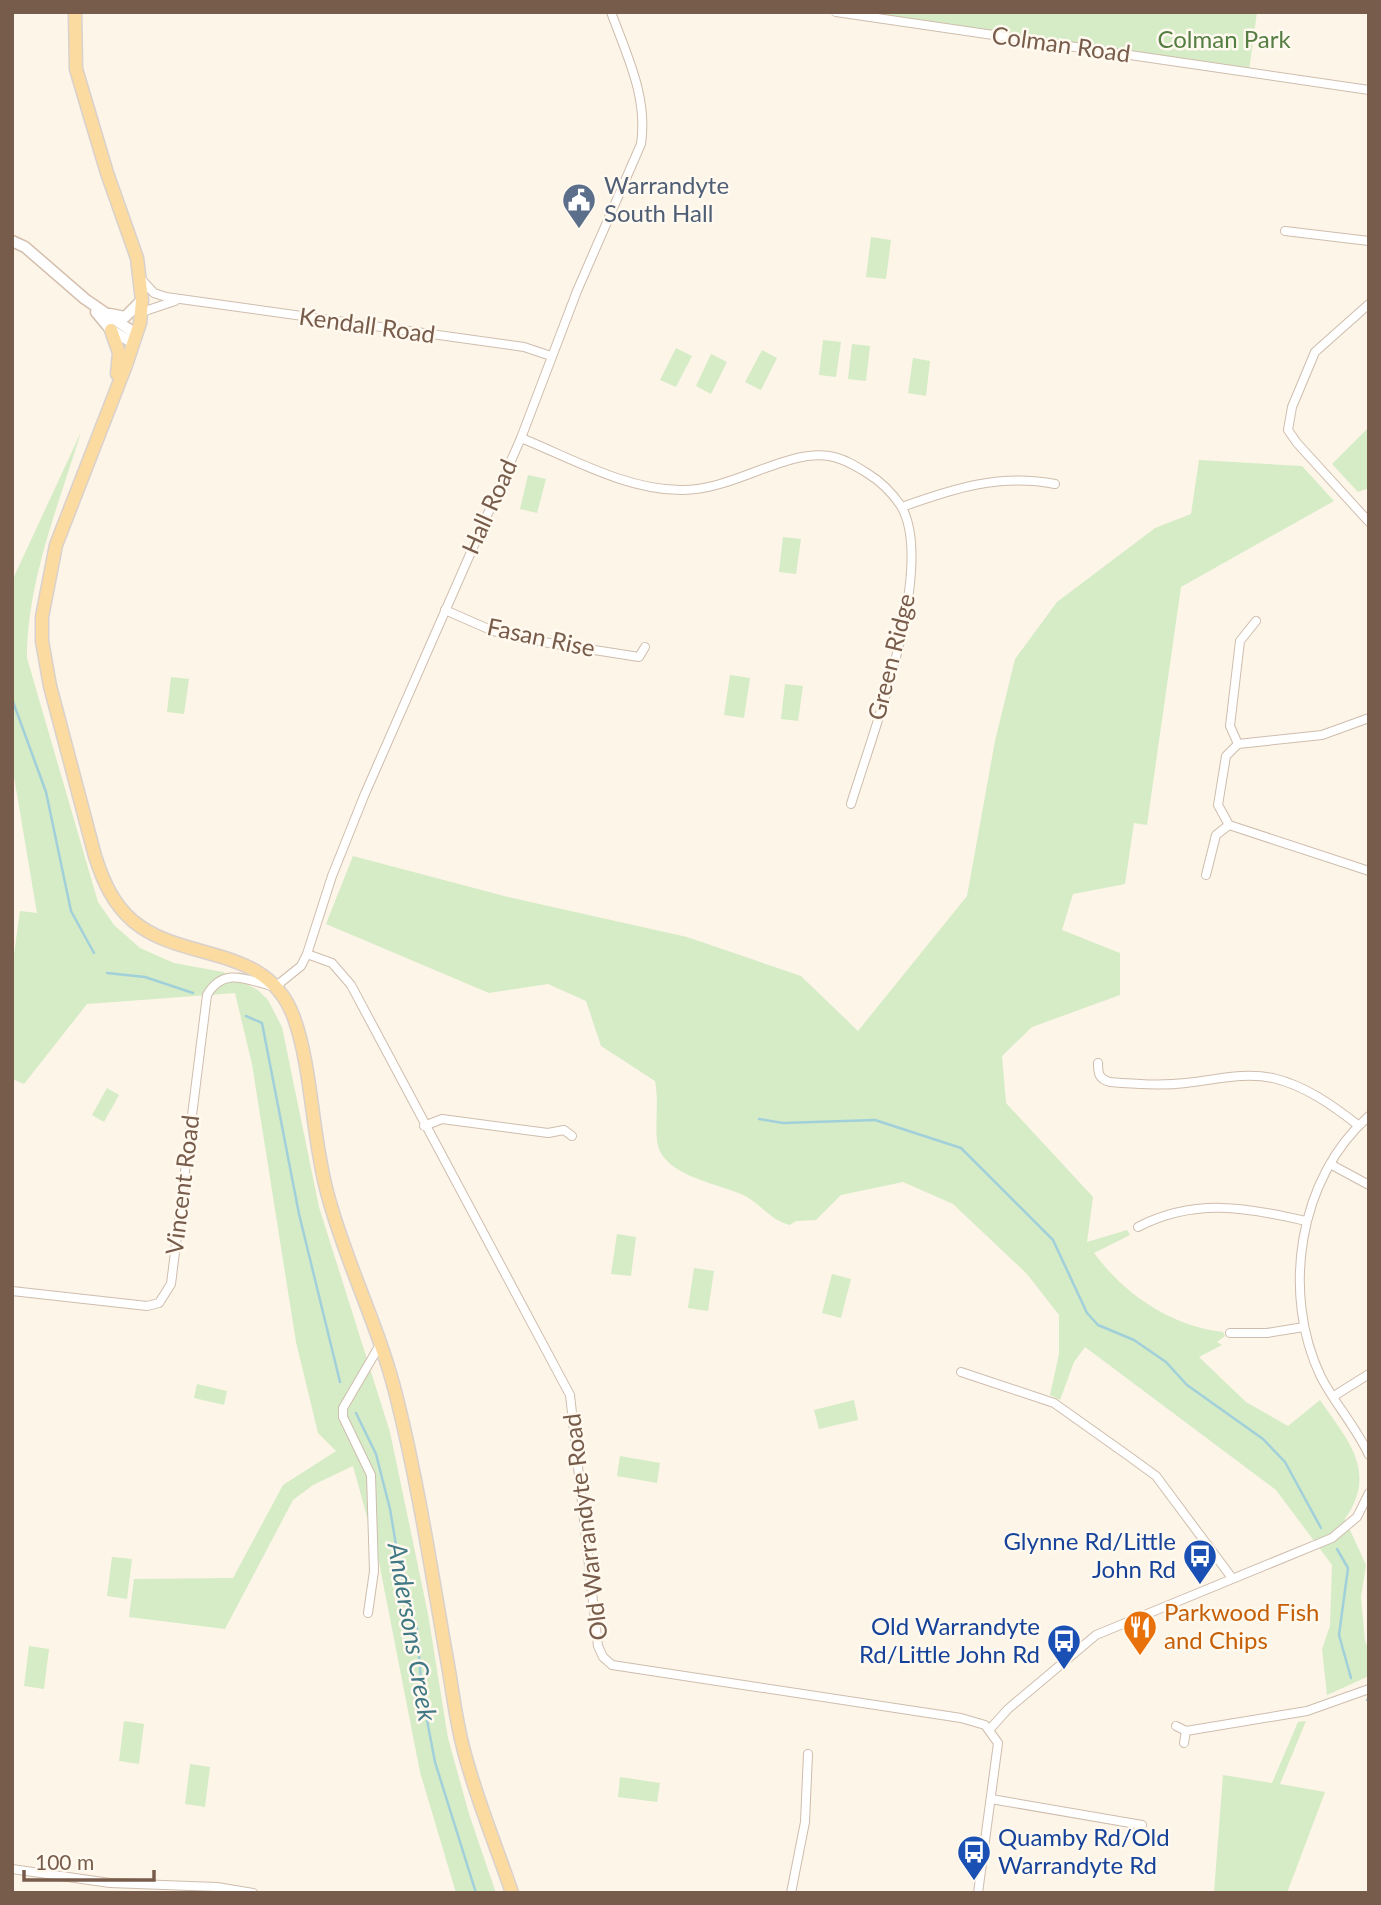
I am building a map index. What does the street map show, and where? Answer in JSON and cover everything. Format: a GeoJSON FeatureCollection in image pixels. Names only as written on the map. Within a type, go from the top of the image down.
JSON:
{"type":"FeatureCollection","features":[{"type":"Feature","properties":{"kind":"main road"},"geometry":{"type":"LineString","coordinates":[[75,12],[76,69],[141,279],[142,306],[134,338],[56,545],[45,598],[42,641],[50,685],[101,875],[119,907],[145,930],[163,939],[249,965],[275,987],[293,1015],[300,1040],[315,1142],[330,1204],[381,1343],[398,1401],[463,1747],[512,1893]]}},
{"type":"Feature","properties":{"kind":"main road"},"geometry":{"type":"LineString","coordinates":[[12,241],[25,247],[134,338]]}},
{"type":"Feature","properties":{"kind":"main road"},"geometry":{"type":"LineString","coordinates":[[85,299],[111,330],[119,353],[119,364],[100,428]]}},
{"type":"Feature","properties":{"kind":"main road"},"geometry":{"type":"LineString","coordinates":[[97,309],[125,317],[142,306]]}},
{"type":"Feature","properties":{"kind":"main road"},"geometry":{"type":"LineString","coordinates":[[111,330],[134,338]]}},
{"type":"Feature","properties":{"kind":"street","name":"Hall Road"},"geometry":{"type":"LineString","coordinates":[[275,987],[302,966],[359,807],[521,438],[551,356],[641,144],[645,119],[642,96],[611,12]]}},
{"type":"Feature","properties":{"kind":"street","name":"Colman Road"},"geometry":{"type":"LineString","coordinates":[[836,12],[1369,90]]}},
{"type":"Feature","properties":{"kind":"street"},"geometry":{"type":"LineString","coordinates":[[1285,231],[1369,241]]}},
{"type":"Feature","properties":{"kind":"street","name":"Kendall Road"},"geometry":{"type":"LineString","coordinates":[[141,279],[159,296],[524,347],[551,356]]}},
{"type":"Feature","properties":{"kind":"street","name":"Kendall Road"},"geometry":{"type":"LineString","coordinates":[[142,306],[182,300]]}},
{"type":"Feature","properties":{"kind":"street"},"geometry":{"type":"LineString","coordinates":[[1369,304],[1315,352],[1292,407],[1289,430],[1369,522]]}},
{"type":"Feature","properties":{"kind":"street"},"geometry":{"type":"LineString","coordinates":[[521,438],[638,485],[681,491],[720,486],[800,456],[829,456],[855,465],[879,481],[902,507],[960,486],[1037,480],[1055,484]]}},
{"type":"Feature","properties":{"kind":"street","name":"Green Ridge"},"geometry":{"type":"LineString","coordinates":[[851,804],[901,639],[912,559],[902,507]]}},
{"type":"Feature","properties":{"kind":"street","name":"Fasan Rise"},"geometry":{"type":"LineString","coordinates":[[445,610],[493,631],[524,639],[639,657]]}},
{"type":"Feature","properties":{"kind":"street"},"geometry":{"type":"LineString","coordinates":[[1238,744],[1230,726],[1240,641],[1256,621]]}},
{"type":"Feature","properties":{"kind":"street"},"geometry":{"type":"LineString","coordinates":[[643,667],[639,657],[645,647]]}},
{"type":"Feature","properties":{"kind":"street"},"geometry":{"type":"LineString","coordinates":[[1369,718],[1322,735],[1238,744],[1226,756],[1218,805],[1229,825],[1369,871]]}},
{"type":"Feature","properties":{"kind":"street"},"geometry":{"type":"LineString","coordinates":[[1206,875],[1216,835],[1229,825]]}},
{"type":"Feature","properties":{"kind":"street","name":"Old Warrandyte Road"},"geometry":{"type":"LineString","coordinates":[[307,954],[323,958],[340,970],[570,1395],[598,1646],[603,1657],[612,1665],[961,1718],[980,1722],[990,1729]]}},
{"type":"Feature","properties":{"kind":"street","name":"Vincent Road"},"geometry":{"type":"LineString","coordinates":[[12,1291],[147,1306],[159,1303],[171,1284],[206,995],[214,982],[228,977],[275,987]]}},
{"type":"Feature","properties":{"kind":"street"},"geometry":{"type":"LineString","coordinates":[[1098,1063],[1098,1073],[1103,1080],[1110,1082],[1167,1085],[1222,1077],[1272,1078],[1302,1088],[1331,1104],[1358,1125]]}},
{"type":"Feature","properties":{"kind":"street"},"geometry":{"type":"LineString","coordinates":[[1369,1116],[1358,1125],[1330,1164],[1306,1221],[1300,1274],[1304,1327],[1323,1380],[1369,1455]]}},
{"type":"Feature","properties":{"kind":"street"},"geometry":{"type":"LineString","coordinates":[[424,1126],[442,1119],[548,1133],[564,1130],[572,1136]]}},
{"type":"Feature","properties":{"kind":"street"},"geometry":{"type":"LineString","coordinates":[[564,1130],[565,1120]]}},
{"type":"Feature","properties":{"kind":"street"},"geometry":{"type":"LineString","coordinates":[[1330,1164],[1369,1185]]}},
{"type":"Feature","properties":{"kind":"street"},"geometry":{"type":"LineString","coordinates":[[1138,1227],[1157,1217],[1216,1206],[1242,1207],[1306,1221]]}},
{"type":"Feature","properties":{"kind":"street"},"geometry":{"type":"LineString","coordinates":[[1230,1333],[1267,1333],[1304,1327]]}},
{"type":"Feature","properties":{"kind":"street"},"geometry":{"type":"LineString","coordinates":[[368,1613],[374,1571],[371,1475],[343,1417],[343,1408],[381,1343]]}},
{"type":"Feature","properties":{"kind":"street"},"geometry":{"type":"LineString","coordinates":[[961,1372],[1054,1403],[1156,1476],[1232,1578]]}},
{"type":"Feature","properties":{"kind":"street"},"geometry":{"type":"LineString","coordinates":[[1334,1396],[1369,1374]]}},
{"type":"Feature","properties":{"kind":"street"},"geometry":{"type":"LineString","coordinates":[[978,1893],[998,1743],[990,1729],[1008,1709],[1096,1635],[1332,1538],[1357,1517],[1369,1493]]}},
{"type":"Feature","properties":{"kind":"street"},"geometry":{"type":"LineString","coordinates":[[1176,1726],[1186,1731],[1307,1711],[1369,1689]]}},
{"type":"Feature","properties":{"kind":"street"},"geometry":{"type":"LineString","coordinates":[[1184,1743],[1186,1731]]}},
{"type":"Feature","properties":{"kind":"street"},"geometry":{"type":"LineString","coordinates":[[792,1893],[805,1822],[808,1754]]}},
{"type":"Feature","properties":{"kind":"street"},"geometry":{"type":"LineString","coordinates":[[991,1799],[1142,1825]]}},
{"type":"Feature","properties":{"kind":"street"},"geometry":{"type":"LineString","coordinates":[[12,1869],[110,1883],[217,1887],[253,1893]]}},
{"type":"Feature","properties":{"kind":"green space","name":"Colman Park"},"geometry":{"type":"Polygon","coordinates":[[[867,12],[1257,12],[1249,71],[867,15],[867,12]]]}},
{"type":"Feature","properties":{"kind":"green space"},"geometry":{"type":"Polygon","coordinates":[[[871,237],[891,240],[886,279],[866,277],[871,237]]]}},
{"type":"Feature","properties":{"kind":"green space"},"geometry":{"type":"Polygon","coordinates":[[[823,340],[841,342],[836,377],[819,375],[823,340]]]}},
{"type":"Feature","properties":{"kind":"green space"},"geometry":{"type":"Polygon","coordinates":[[[852,344],[870,346],[866,381],[848,379],[852,344]]]}},
{"type":"Feature","properties":{"kind":"green space"},"geometry":{"type":"Polygon","coordinates":[[[676,348],[692,356],[676,387],[660,380],[676,348]]]}},
{"type":"Feature","properties":{"kind":"green space"},"geometry":{"type":"Polygon","coordinates":[[[762,350],[777,358],[761,390],[745,382],[762,350]]]}},
{"type":"Feature","properties":{"kind":"green space"},"geometry":{"type":"Polygon","coordinates":[[[711,354],[727,362],[711,394],[696,386],[711,354]]]}},
{"type":"Feature","properties":{"kind":"green space"},"geometry":{"type":"Polygon","coordinates":[[[913,358],[930,361],[926,396],[908,393],[913,358]]]}},
{"type":"Feature","properties":{"kind":"green space"},"geometry":{"type":"Polygon","coordinates":[[[1369,427],[1369,488],[1358,492],[1332,464],[1369,427]]]}},
{"type":"Feature","properties":{"kind":"green space"},"geometry":{"type":"Polygon","coordinates":[[[81,432],[38,572],[28,629],[27,658],[98,902],[114,925],[140,948],[174,963],[223,972],[258,990],[268,1000],[282,1027],[319,1207],[390,1432],[428,1614],[448,1738],[469,1814],[496,1893],[456,1893],[420,1772],[378,1557],[353,1466],[313,1485],[293,1500],[225,1629],[129,1617],[134,1579],[233,1578],[283,1485],[336,1451],[318,1433],[296,1342],[252,1064],[235,993],[87,1004],[24,1084],[12,1079],[12,969],[20,911],[37,913],[12,765],[12,581],[81,432]]]}},
{"type":"Feature","properties":{"kind":"green space"},"geometry":{"type":"Polygon","coordinates":[[[1199,460],[1302,466],[1334,501],[1181,587],[1147,825],[1134,823],[1125,884],[1073,894],[1062,930],[1120,953],[1120,995],[1032,1027],[1002,1056],[1006,1103],[1093,1197],[1087,1242],[1127,1230],[1130,1235],[1094,1253],[1120,1282],[1151,1306],[1168,1315],[1204,1329],[1223,1332],[1225,1336],[1217,1342],[1222,1345],[1199,1357],[1246,1402],[1288,1426],[1320,1400],[1349,1443],[1359,1471],[1359,1486],[1355,1502],[1345,1519],[1366,1565],[1361,1597],[1365,1641],[1369,1650],[1369,1676],[1327,1695],[1322,1649],[1330,1626],[1332,1565],[1276,1490],[1085,1347],[1074,1362],[1060,1400],[1050,1395],[1059,1354],[1059,1315],[1027,1274],[953,1204],[903,1182],[841,1195],[816,1220],[796,1221],[790,1225],[783,1223],[748,1197],[691,1176],[668,1162],[657,1141],[655,1081],[601,1046],[586,1001],[548,984],[489,993],[326,924],[353,856],[508,897],[687,937],[801,976],[858,1031],[967,896],[995,741],[1015,659],[1057,602],[1155,528],[1191,514],[1199,460]]]}},
{"type":"Feature","properties":{"kind":"green space"},"geometry":{"type":"Polygon","coordinates":[[[528,475],[546,479],[537,513],[520,509],[528,475]]]}},
{"type":"Feature","properties":{"kind":"green space"},"geometry":{"type":"Polygon","coordinates":[[[783,537],[801,539],[796,574],[779,572],[783,537]]]}},
{"type":"Feature","properties":{"kind":"green space"},"geometry":{"type":"Polygon","coordinates":[[[730,675],[750,678],[744,718],[724,715],[730,675]]]}},
{"type":"Feature","properties":{"kind":"green space"},"geometry":{"type":"Polygon","coordinates":[[[171,677],[189,679],[184,714],[167,712],[171,677]]]}},
{"type":"Feature","properties":{"kind":"green space"},"geometry":{"type":"Polygon","coordinates":[[[785,684],[803,686],[798,721],[781,719],[785,684]]]}},
{"type":"Feature","properties":{"kind":"green space"},"geometry":{"type":"Polygon","coordinates":[[[107,1088],[119,1095],[104,1122],[92,1115],[107,1088]]]}},
{"type":"Feature","properties":{"kind":"green space"},"geometry":{"type":"Polygon","coordinates":[[[617,1234],[636,1237],[631,1276],[611,1274],[617,1234]]]}},
{"type":"Feature","properties":{"kind":"green space"},"geometry":{"type":"Polygon","coordinates":[[[694,1268],[714,1271],[708,1311],[688,1308],[694,1268]]]}},
{"type":"Feature","properties":{"kind":"green space"},"geometry":{"type":"Polygon","coordinates":[[[832,1274],[851,1279],[841,1318],[822,1313],[832,1274]]]}},
{"type":"Feature","properties":{"kind":"green space"},"geometry":{"type":"Polygon","coordinates":[[[197,1384],[227,1391],[224,1405],[194,1398],[197,1384]]]}},
{"type":"Feature","properties":{"kind":"green space"},"geometry":{"type":"Polygon","coordinates":[[[854,1400],[858,1420],[819,1429],[814,1410],[854,1400]]]}},
{"type":"Feature","properties":{"kind":"green space"},"geometry":{"type":"Polygon","coordinates":[[[620,1456],[660,1463],[657,1483],[617,1476],[620,1456]]]}},
{"type":"Feature","properties":{"kind":"green space"},"geometry":{"type":"Polygon","coordinates":[[[112,1557],[132,1559],[127,1599],[107,1596],[112,1557]]]}},
{"type":"Feature","properties":{"kind":"green space"},"geometry":{"type":"Polygon","coordinates":[[[29,1646],[49,1649],[44,1689],[24,1686],[29,1646]]]}},
{"type":"Feature","properties":{"kind":"green space"},"geometry":{"type":"Polygon","coordinates":[[[124,1721],[144,1724],[139,1764],[119,1761],[124,1721]]]}},
{"type":"Feature","properties":{"kind":"green space"},"geometry":{"type":"Polygon","coordinates":[[[1306,1721],[1280,1784],[1325,1792],[1287,1893],[1214,1893],[1223,1775],[1272,1783],[1298,1722],[1306,1721]]]}},
{"type":"Feature","properties":{"kind":"green space"},"geometry":{"type":"Polygon","coordinates":[[[190,1764],[210,1767],[205,1807],[185,1804],[190,1764]]]}},
{"type":"Feature","properties":{"kind":"green space"},"geometry":{"type":"Polygon","coordinates":[[[620,1777],[660,1783],[657,1802],[618,1797],[620,1777]]]}},
{"type":"Feature","properties":{"kind":"waterway","name":"Andersons Creek"},"geometry":{"type":"LineString","coordinates":[[12,699],[46,792],[71,911],[94,953]]}},
{"type":"Feature","properties":{"kind":"waterway","name":"Andersons Creek"},"geometry":{"type":"LineString","coordinates":[[107,973],[145,977],[193,993]]}},
{"type":"Feature","properties":{"kind":"waterway","name":"Andersons Creek"},"geometry":{"type":"LineString","coordinates":[[246,1016],[262,1023],[299,1214],[340,1382]]}},
{"type":"Feature","properties":{"kind":"waterway"},"geometry":{"type":"LineString","coordinates":[[759,1119],[783,1123],[875,1120],[961,1148],[1053,1240],[1087,1313],[1098,1325],[1134,1340],[1166,1362],[1187,1385],[1263,1439],[1285,1462],[1321,1528]]}},
{"type":"Feature","properties":{"kind":"waterway","name":"Andersons Creek"},"geometry":{"type":"LineString","coordinates":[[356,1413],[376,1454],[390,1509],[401,1575],[417,1629],[422,1694],[435,1762],[476,1893]]}},
{"type":"Feature","properties":{"kind":"waterway","name":"Andersons Creek"},"geometry":{"type":"LineString","coordinates":[[1337,1549],[1348,1568],[1339,1635],[1351,1678]]}},
{"type":"Feature","properties":{"kind":"place","name":"Warrandyte South Hall"},"geometry":{"type":"Point","coordinates":[579,230]}},
{"type":"Feature","properties":{"kind":"place","name":"Glynne Rd/Little John Rd"},"geometry":{"type":"Point","coordinates":[1200,1586]}},
{"type":"Feature","properties":{"kind":"place","name":"Parkwood Fish and Chips"},"geometry":{"type":"Point","coordinates":[1140,1657]}},
{"type":"Feature","properties":{"kind":"place","name":"Old Warrandyte Rd/Little John Rd"},"geometry":{"type":"Point","coordinates":[1064,1671]}},
{"type":"Feature","properties":{"kind":"place","name":"Quamby Rd/Old Warrandyte Rd"},"geometry":{"type":"Point","coordinates":[974,1882]}}]}
